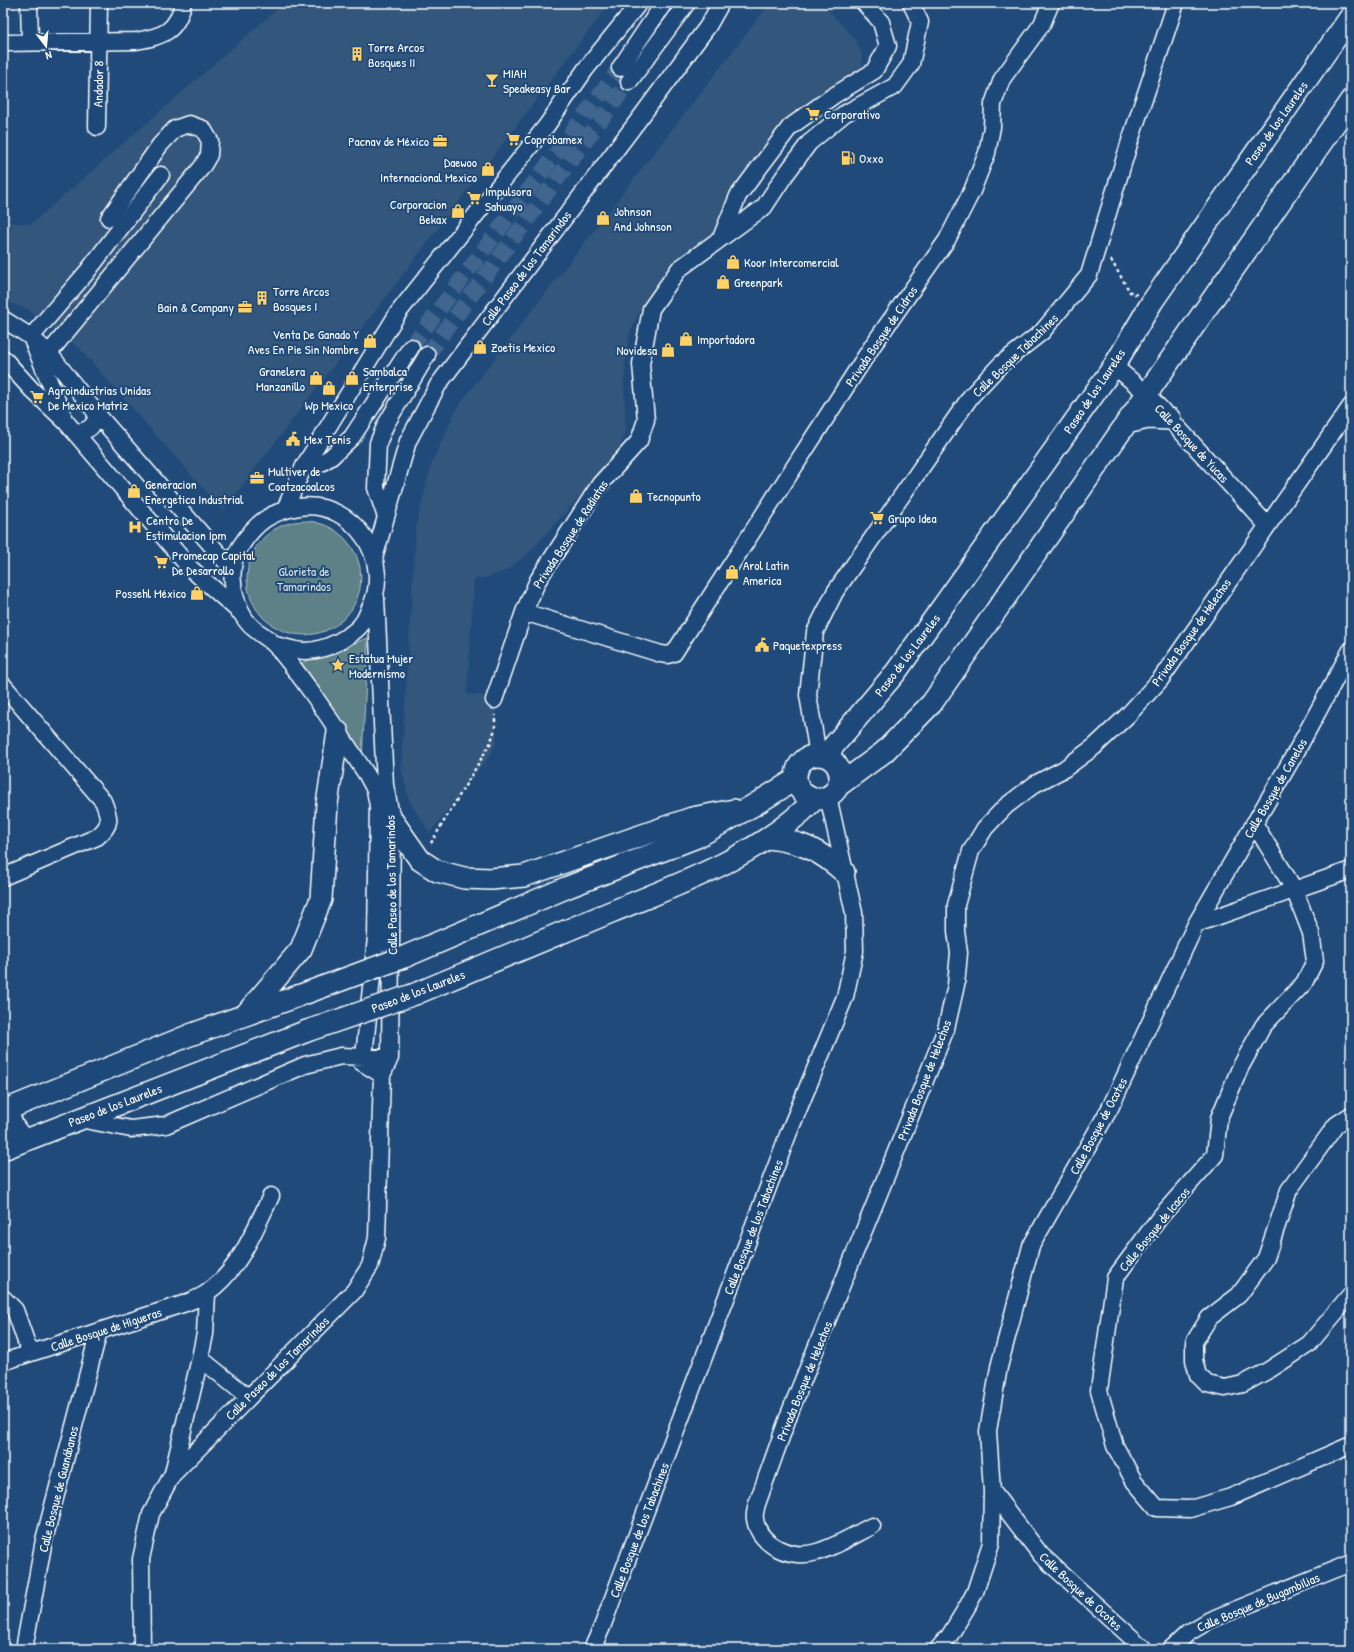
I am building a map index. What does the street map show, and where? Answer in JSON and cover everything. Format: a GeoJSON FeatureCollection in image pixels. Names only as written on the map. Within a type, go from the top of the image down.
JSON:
{"type":"FeatureCollection","features":[{"type":"Feature","properties":{"kind":"main road","name":"Paseo de los Laureles"},"geometry":{"type":"LineString","coordinates":[[821,755],[896,672],[1114,366],[1152,302],[1351,16]]}},
{"type":"Feature","properties":{"kind":"main road","name":"Paseo de los Laureles"},"geometry":{"type":"LineString","coordinates":[[3,1149],[307,1031],[415,994],[702,874],[769,838],[884,752],[932,703],[1351,100]]}},
{"type":"Feature","properties":{"kind":"main road"},"geometry":{"type":"LineString","coordinates":[[1126,423],[1148,418],[1170,419]]}},
{"type":"Feature","properties":{"kind":"main road"},"geometry":{"type":"LineString","coordinates":[[246,1014],[301,949],[321,899],[327,804],[338,732]]}},
{"type":"Feature","properties":{"kind":"main road"},"geometry":{"type":"LineString","coordinates":[[821,755],[836,765],[840,779],[827,794],[804,794],[797,784],[797,770],[802,762],[809,756],[821,755]]}},
{"type":"Feature","properties":{"kind":"main road"},"geometry":{"type":"LineString","coordinates":[[25,1140],[19,1136],[11,1123],[6,1110],[190,1034],[404,957],[568,887],[697,837],[754,806],[796,778]]}},
{"type":"Feature","properties":{"kind":"main road"},"geometry":{"type":"LineString","coordinates":[[392,820],[420,860],[437,871],[464,878],[491,879],[524,876],[692,818],[754,806]]}},
{"type":"Feature","properties":{"kind":"main road"},"geometry":{"type":"LineString","coordinates":[[769,838],[802,844],[827,857],[844,872]]}},
{"type":"Feature","properties":{"kind":"street"},"geometry":{"type":"LineString","coordinates":[[29,3],[30,41]]}},
{"type":"Feature","properties":{"kind":"street","name":"Andador 8"},"geometry":{"type":"LineString","coordinates":[[97,127],[99,3]]}},
{"type":"Feature","properties":{"kind":"street"},"geometry":{"type":"LineString","coordinates":[[3,43],[30,41],[136,41],[153,38],[171,29],[180,15],[182,3]]}},
{"type":"Feature","properties":{"kind":"street"},"geometry":{"type":"LineString","coordinates":[[285,509],[304,466],[398,313],[547,125],[585,70],[639,3]]}},
{"type":"Feature","properties":{"kind":"street"},"geometry":{"type":"LineString","coordinates":[[620,68],[664,3]]}},
{"type":"Feature","properties":{"kind":"street"},"geometry":{"type":"LineString","coordinates":[[629,82],[687,3]]}},
{"type":"Feature","properties":{"kind":"street","name":"Calle Paseo de los Tamarindos"},"geometry":{"type":"LineString","coordinates":[[142,1649],[141,1559],[151,1514],[172,1475],[354,1292],[370,1266],[377,1238],[382,1075],[390,1058],[392,820],[385,785],[376,598],[378,576],[375,555],[408,440],[438,385],[643,114],[708,26],[721,3]]}},
{"type":"Feature","properties":{"kind":"street"},"geometry":{"type":"LineString","coordinates":[[721,238],[738,196],[790,128],[833,96],[874,71],[888,46],[881,22],[864,3]]}},
{"type":"Feature","properties":{"kind":"street","name":"Privada Bosque de Radiatas"},"geometry":{"type":"LineString","coordinates":[[494,700],[524,612],[538,580],[600,484],[639,441],[646,420],[641,364],[651,309],[679,269],[764,207],[782,178],[809,143],[844,114],[895,86],[911,64],[920,22],[911,3]]}},
{"type":"Feature","properties":{"kind":"street","name":"Privada Bosque de Cidros"},"geometry":{"type":"LineString","coordinates":[[524,612],[661,654],[668,655],[674,653],[873,345],[947,240],[972,191],[987,153],[992,127],[993,104],[1002,79],[1042,24],[1051,3]]}},
{"type":"Feature","properties":{"kind":"street","name":"Calle Bosque Tabachines"},"geometry":{"type":"LineString","coordinates":[[821,755],[808,695],[815,632],[835,592],[971,396],[1001,364],[1042,332],[1089,275],[1130,141],[1176,3]]}},
{"type":"Feature","properties":{"kind":"street"},"geometry":{"type":"LineString","coordinates":[[49,353],[202,167],[209,155],[210,141],[203,129],[189,124],[175,130],[160,145],[109,218]]}},
{"type":"Feature","properties":{"kind":"street"},"geometry":{"type":"LineString","coordinates":[[31,336],[87,272],[161,175]]}},
{"type":"Feature","properties":{"kind":"street"},"geometry":{"type":"LineString","coordinates":[[3,320],[31,336],[49,353],[97,414],[233,570]]}},
{"type":"Feature","properties":{"kind":"street"},"geometry":{"type":"LineString","coordinates":[[31,336],[71,427]]}},
{"type":"Feature","properties":{"kind":"street"},"geometry":{"type":"LineString","coordinates":[[304,466],[321,463],[331,457],[352,437],[411,347]]}},
{"type":"Feature","properties":{"kind":"street"},"geometry":{"type":"LineString","coordinates":[[386,517],[376,488],[378,443],[386,424],[428,355]]}},
{"type":"Feature","properties":{"kind":"street"},"geometry":{"type":"LineString","coordinates":[[3,358],[32,390],[71,427],[190,568],[241,613],[256,632],[275,645],[305,651],[336,645],[361,626],[376,598]]}},
{"type":"Feature","properties":{"kind":"street","name":"Calle Bosque de Yucas"},"geometry":{"type":"LineString","coordinates":[[1114,366],[1146,393],[1267,525]]}},
{"type":"Feature","properties":{"kind":"street","name":"Privada Bosque de Helechos"},"geometry":{"type":"LineString","coordinates":[[872,1526],[838,1544],[816,1553],[795,1554],[770,1546],[759,1532],[755,1518],[757,1504],[790,1412],[946,1029],[956,985],[959,953],[956,931],[956,905],[970,851],[985,828],[1006,806],[1034,784],[1064,769],[1094,747],[1150,690],[1164,673],[1351,406]]}},
{"type":"Feature","properties":{"kind":"street"},"geometry":{"type":"LineString","coordinates":[[71,427],[88,430],[93,426],[97,414]]}},
{"type":"Feature","properties":{"kind":"street"},"geometry":{"type":"LineString","coordinates":[[241,613],[233,592],[233,570],[239,549],[250,531],[266,517],[285,509],[307,506],[329,509],[349,520],[364,535],[375,555]]}},
{"type":"Feature","properties":{"kind":"street","name":"Calle Paseo de los Tamarindos"},"geometry":{"type":"LineString","coordinates":[[275,645],[310,691],[367,775],[374,790],[378,806],[376,937],[364,1057]]}},
{"type":"Feature","properties":{"kind":"street","name":"Calle Bosque de Canelos"},"geometry":{"type":"LineString","coordinates":[[1196,924],[1296,752],[1351,650]]}},
{"type":"Feature","properties":{"kind":"street"},"geometry":{"type":"LineString","coordinates":[[3,685],[103,801],[109,817],[106,830],[97,837],[3,877]]}},
{"type":"Feature","properties":{"kind":"street","name":"Calle Bosque de los Tabachines"},"geometry":{"type":"LineString","coordinates":[[592,1649],[602,1627],[789,1132],[845,997],[855,950],[854,913],[827,794]]}},
{"type":"Feature","properties":{"kind":"street","name":"Calle Bosque de Icacos"},"geometry":{"type":"LineString","coordinates":[[1254,823],[1294,889],[1311,933],[1316,961],[1304,983],[1263,1026],[1240,1068],[1219,1118],[1215,1155],[1160,1217],[1115,1278],[1099,1390],[1115,1446],[1134,1482],[1157,1508],[1190,1509],[1231,1497],[1351,1445]]}},
{"type":"Feature","properties":{"kind":"street"},"geometry":{"type":"LineString","coordinates":[[1196,924],[1351,870]]}},
{"type":"Feature","properties":{"kind":"street","name":"Calle Bosque de Ocotes"},"geometry":{"type":"LineString","coordinates":[[938,1649],[959,1621],[975,1592],[991,1543],[992,1491],[988,1430],[999,1367],[1031,1246],[1110,1108],[1196,924]]}},
{"type":"Feature","properties":{"kind":"street"},"geometry":{"type":"LineString","coordinates":[[80,1119],[131,1129],[166,1125],[305,1065],[341,1056],[390,1058]]}},
{"type":"Feature","properties":{"kind":"street"},"geometry":{"type":"LineString","coordinates":[[364,1057],[361,1062],[382,1075]]}},
{"type":"Feature","properties":{"kind":"street"},"geometry":{"type":"LineString","coordinates":[[1351,1115],[1336,1125],[1289,1190],[1266,1258],[1239,1295],[1209,1318],[1194,1342],[1194,1360],[1198,1375],[1207,1384],[1225,1388],[1243,1384],[1309,1344],[1351,1294]]}},
{"type":"Feature","properties":{"kind":"street","name":"Calle Bosque de Higueras"},"geometry":{"type":"LineString","coordinates":[[3,1362],[186,1303],[207,1293],[227,1275],[243,1254],[271,1196]]}},
{"type":"Feature","properties":{"kind":"street"},"geometry":{"type":"LineString","coordinates":[[172,1475],[205,1334],[207,1293]]}},
{"type":"Feature","properties":{"kind":"street"},"geometry":{"type":"LineString","coordinates":[[3,1298],[16,1310],[30,1353]]}},
{"type":"Feature","properties":{"kind":"street","name":"Calle Bosque de Guanábanos"},"geometry":{"type":"LineString","coordinates":[[24,1649],[44,1540],[99,1331]]}},
{"type":"Feature","properties":{"kind":"street"},"geometry":{"type":"LineString","coordinates":[[200,1358],[248,1397]]}},
{"type":"Feature","properties":{"kind":"street","name":"Calle Bosque de Ocotes"},"geometry":{"type":"LineString","coordinates":[[992,1491],[1040,1555],[1144,1649]]}},
{"type":"Feature","properties":{"kind":"street","name":"Calle Bosque de Bugambilias"},"geometry":{"type":"LineString","coordinates":[[1171,1649],[1188,1633],[1210,1620],[1351,1563]]}},
{"type":"Feature","properties":{"kind":"path"},"geometry":{"type":"LineString","coordinates":[[1110,256],[1111,264],[1122,276],[1130,292],[1152,302]]}},
{"type":"Feature","properties":{"kind":"path"},"geometry":{"type":"LineString","coordinates":[[420,860],[490,744],[495,729],[494,700]]}},
{"type":"Feature","properties":{"kind":"shaded area"},"geometry":{"type":"Polygon","coordinates":[[[284,3],[610,3],[223,511],[79,348],[27,309],[3,301],[3,222],[31,224],[284,3]]]}},
{"type":"Feature","properties":{"kind":"shaded area"},"geometry":{"type":"Polygon","coordinates":[[[770,3],[822,3],[856,40],[862,54],[862,66],[860,73],[782,132],[733,220],[706,238],[671,270],[639,312],[630,333],[627,350],[624,382],[626,430],[617,455],[527,555],[505,571],[489,577],[474,580],[467,694],[497,697],[496,743],[491,754],[430,833],[409,801],[401,767],[416,526],[432,462],[458,406],[770,3]]]}},
{"type":"Feature","properties":{"kind":"green space","name":"Glorieta de Tamarindos"},"geometry":{"type":"Polygon","coordinates":[[[304,521],[326,525],[345,537],[357,556],[361,578],[357,600],[345,619],[326,631],[304,635],[282,631],[263,619],[251,600],[247,578],[251,556],[263,537],[282,525],[304,521]]]}},
{"type":"Feature","properties":{"kind":"green space"},"geometry":{"type":"Polygon","coordinates":[[[368,638],[362,760],[301,663],[368,638]]]}},
{"type":"Feature","properties":{"kind":"tunnel"},"geometry":{"type":"LineString","coordinates":[[411,347],[620,68]]}},
{"type":"Feature","properties":{"kind":"tunnel"},"geometry":{"type":"LineString","coordinates":[[427,355],[629,82]]}},
{"type":"Feature","properties":{"kind":"place","name":"Torre Arcos Bosques II"},"geometry":{"type":"Point","coordinates":[357,54]}},
{"type":"Feature","properties":{"kind":"place","name":"MIAH Speakeasy Bar"},"geometry":{"type":"Point","coordinates":[492,80]}},
{"type":"Feature","properties":{"kind":"place","name":"Corporativo"},"geometry":{"type":"Point","coordinates":[813,114]}},
{"type":"Feature","properties":{"kind":"place","name":"Coprobamex"},"geometry":{"type":"Point","coordinates":[513,139]}},
{"type":"Feature","properties":{"kind":"place","name":"Pacnav de México"},"geometry":{"type":"Point","coordinates":[440,141]}},
{"type":"Feature","properties":{"kind":"place","name":"Oxxo"},"geometry":{"type":"Point","coordinates":[848,158]}},
{"type":"Feature","properties":{"kind":"place","name":"Daewoo Internacional Mexico"},"geometry":{"type":"Point","coordinates":[488,169]}},
{"type":"Feature","properties":{"kind":"place","name":"Impulsora Sahuayo"},"geometry":{"type":"Point","coordinates":[474,198]}},
{"type":"Feature","properties":{"kind":"place","name":"Corporacion Bekax"},"geometry":{"type":"Point","coordinates":[458,211]}},
{"type":"Feature","properties":{"kind":"place","name":"Johnson And Johnson"},"geometry":{"type":"Point","coordinates":[603,218]}},
{"type":"Feature","properties":{"kind":"place","name":"Koor Intercomercial"},"geometry":{"type":"Point","coordinates":[733,262]}},
{"type":"Feature","properties":{"kind":"place","name":"Greenpark"},"geometry":{"type":"Point","coordinates":[723,282]}},
{"type":"Feature","properties":{"kind":"place","name":"Torre Arcos Bosques I"},"geometry":{"type":"Point","coordinates":[262,298]}},
{"type":"Feature","properties":{"kind":"place","name":"Bain & Company"},"geometry":{"type":"Point","coordinates":[245,307]}},
{"type":"Feature","properties":{"kind":"place","name":"Importadora"},"geometry":{"type":"Point","coordinates":[686,339]}},
{"type":"Feature","properties":{"kind":"place","name":"Venta De Ganado Y Aves En Pie Sin Nombre"},"geometry":{"type":"Point","coordinates":[370,341]}},
{"type":"Feature","properties":{"kind":"place","name":"Zoetis Mexico"},"geometry":{"type":"Point","coordinates":[480,347]}},
{"type":"Feature","properties":{"kind":"place","name":"Novidesa"},"geometry":{"type":"Point","coordinates":[668,350]}},
{"type":"Feature","properties":{"kind":"place","name":"Granelera Manzanillo"},"geometry":{"type":"Point","coordinates":[316,378]}},
{"type":"Feature","properties":{"kind":"place","name":"Sambalca Enterprise"},"geometry":{"type":"Point","coordinates":[352,378]}},
{"type":"Feature","properties":{"kind":"place","name":"Wp Mexico"},"geometry":{"type":"Point","coordinates":[329,388]}},
{"type":"Feature","properties":{"kind":"place","name":"Agroindustrias Unidas De Mexico Matriz"},"geometry":{"type":"Point","coordinates":[37,397]}},
{"type":"Feature","properties":{"kind":"place","name":"Mex Tenis"},"geometry":{"type":"Point","coordinates":[293,439]}},
{"type":"Feature","properties":{"kind":"place","name":"Multiver de Coatzacoalcos"},"geometry":{"type":"Point","coordinates":[257,478]}},
{"type":"Feature","properties":{"kind":"place","name":"Generacion Energetica Industrial"},"geometry":{"type":"Point","coordinates":[134,491]}},
{"type":"Feature","properties":{"kind":"place","name":"Tecnopunto"},"geometry":{"type":"Point","coordinates":[636,496]}},
{"type":"Feature","properties":{"kind":"place","name":"Grupo Idea"},"geometry":{"type":"Point","coordinates":[877,518]}},
{"type":"Feature","properties":{"kind":"place","name":"Centro De Estimulacion Ipm"},"geometry":{"type":"Point","coordinates":[135,527]}},
{"type":"Feature","properties":{"kind":"place","name":"Promecap Capital De Desarrollo"},"geometry":{"type":"Point","coordinates":[161,562]}},
{"type":"Feature","properties":{"kind":"place","name":"Arol Latin America"},"geometry":{"type":"Point","coordinates":[732,572]}},
{"type":"Feature","properties":{"kind":"place","name":"Possehl México"},"geometry":{"type":"Point","coordinates":[197,593]}},
{"type":"Feature","properties":{"kind":"place","name":"Paquetexpress"},"geometry":{"type":"Point","coordinates":[762,645]}},
{"type":"Feature","properties":{"kind":"place","name":"Estatua Mujer Modernismo"},"geometry":{"type":"Point","coordinates":[338,665]}}]}
